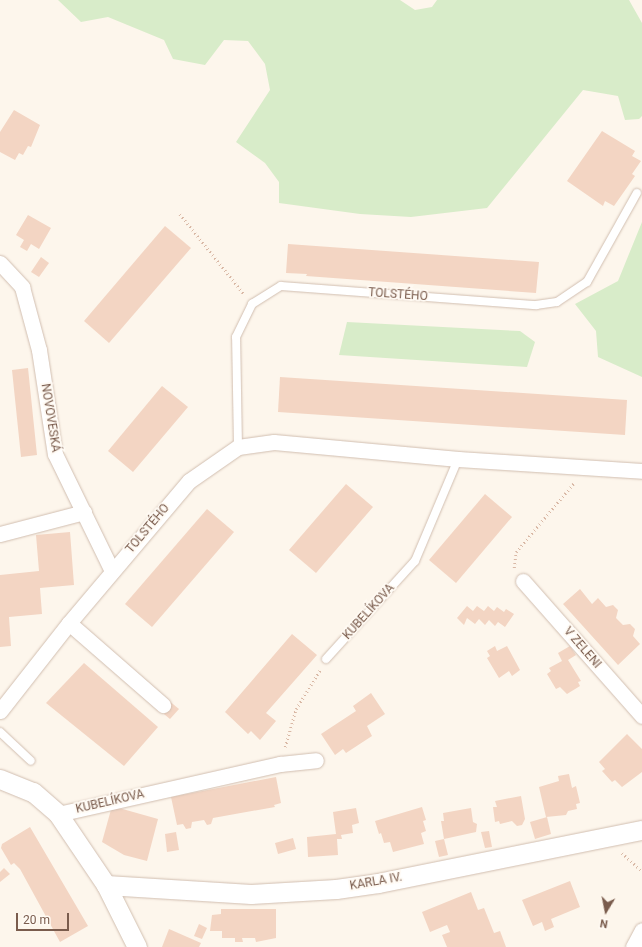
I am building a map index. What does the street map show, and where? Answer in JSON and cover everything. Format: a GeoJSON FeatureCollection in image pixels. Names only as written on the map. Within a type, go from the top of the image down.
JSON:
{"type":"FeatureCollection","features":[{"type":"Feature","properties":{"kind":"street","name":"NOVOVESKÁ"},"geometry":{"type":"LineString","coordinates":[[0,263],[22,287],[39,350],[55,454],[112,571]]}},
{"type":"Feature","properties":{"kind":"street","name":"TOLSTÉHO"},"geometry":{"type":"LineString","coordinates":[[2,705],[112,571],[189,481],[238,447],[274,442],[458,459],[642,471]]}},
{"type":"Feature","properties":{"kind":"street"},"geometry":{"type":"LineString","coordinates":[[0,534],[84,512]]}},
{"type":"Feature","properties":{"kind":"street","name":"V ZELENI"},"geometry":{"type":"LineString","coordinates":[[523,581],[642,716]]}},
{"type":"Feature","properties":{"kind":"street"},"geometry":{"type":"LineString","coordinates":[[69,623],[163,705]]}},
{"type":"Feature","properties":{"kind":"street","name":"KUBELÍKOVA"},"geometry":{"type":"LineString","coordinates":[[58,814],[280,764],[316,760]]}},
{"type":"Feature","properties":{"kind":"street"},"geometry":{"type":"LineString","coordinates":[[0,779],[33,792],[58,814],[106,885],[138,947]]}},
{"type":"Feature","properties":{"kind":"street","name":"KARLA IV."},"geometry":{"type":"LineString","coordinates":[[106,885],[251,894],[336,889],[378,883],[642,830]]}},
{"type":"Feature","properties":{"kind":"street"},"geometry":{"type":"LineString","coordinates":[[633,947],[642,930]]}},
{"type":"Feature","properties":{"kind":"lane","name":"TOLSTÉHO"},"geometry":{"type":"LineString","coordinates":[[252,304],[282,286],[536,306],[557,302],[587,282],[637,194]]}},
{"type":"Feature","properties":{"kind":"lane"},"geometry":{"type":"LineString","coordinates":[[238,447],[236,337],[252,304]]}},
{"type":"Feature","properties":{"kind":"lane","name":"KUBELÍKOVA"},"geometry":{"type":"LineString","coordinates":[[326,659],[415,561],[458,459]]}},
{"type":"Feature","properties":{"kind":"lane"},"geometry":{"type":"LineString","coordinates":[[0,732],[31,761]]}},
{"type":"Feature","properties":{"kind":"path"},"geometry":{"type":"LineString","coordinates":[[180,214],[252,304]]}},
{"type":"Feature","properties":{"kind":"path"},"geometry":{"type":"LineString","coordinates":[[523,581],[514,568],[516,552],[587,467]]}},
{"type":"Feature","properties":{"kind":"path"},"geometry":{"type":"LineString","coordinates":[[280,764],[296,709],[326,659]]}},
{"type":"Feature","properties":{"kind":"path"},"geometry":{"type":"LineString","coordinates":[[616,852],[623,853],[642,871]]}},
{"type":"Feature","properties":{"kind":"green space"},"geometry":{"type":"Polygon","coordinates":[[[58,0],[400,0],[415,10],[432,7],[437,0],[629,0],[642,23],[642,116],[639,119],[625,120],[618,96],[583,90],[487,208],[411,217],[360,214],[279,203],[279,182],[265,163],[236,142],[270,90],[265,64],[248,41],[224,40],[205,65],[173,59],[164,40],[108,17],[81,22],[58,0]]]}},
{"type":"Feature","properties":{"kind":"green space"},"geometry":{"type":"Polygon","coordinates":[[[642,222],[642,377],[598,357],[596,331],[575,304],[618,281],[642,222]]]}},
{"type":"Feature","properties":{"kind":"green space"},"geometry":{"type":"Polygon","coordinates":[[[347,322],[520,331],[535,342],[527,367],[339,355],[347,322]]]}},
{"type":"Feature","properties":{"kind":"building"},"geometry":{"type":"Polygon","coordinates":[[[14,110],[40,125],[31,147],[28,146],[23,155],[19,153],[15,160],[0,152],[0,132],[14,110]]]}},
{"type":"Feature","properties":{"kind":"building"},"geometry":{"type":"Polygon","coordinates":[[[602,131],[635,151],[632,156],[641,161],[632,174],[635,176],[614,206],[605,201],[603,206],[567,181],[602,131]]]}},
{"type":"Feature","properties":{"kind":"building"},"geometry":{"type":"Polygon","coordinates":[[[28,215],[51,228],[39,249],[31,244],[27,251],[20,247],[24,240],[16,235],[28,215]]]}},
{"type":"Feature","properties":{"kind":"building"},"geometry":{"type":"Polygon","coordinates":[[[165,226],[191,248],[109,343],[84,321],[165,226]]]}},
{"type":"Feature","properties":{"kind":"building"},"geometry":{"type":"Polygon","coordinates":[[[288,244],[539,262],[536,293],[306,276],[307,274],[286,273],[288,244]]]}},
{"type":"Feature","properties":{"kind":"building"},"geometry":{"type":"Polygon","coordinates":[[[41,257],[49,263],[39,277],[31,272],[41,257]]]}},
{"type":"Feature","properties":{"kind":"building"},"geometry":{"type":"Polygon","coordinates":[[[28,368],[37,455],[21,457],[12,370],[28,368]]]}},
{"type":"Feature","properties":{"kind":"building"},"geometry":{"type":"Polygon","coordinates":[[[280,377],[627,400],[625,435],[278,412],[280,377]]]}},
{"type":"Feature","properties":{"kind":"building"},"geometry":{"type":"Polygon","coordinates":[[[162,386],[188,407],[133,472],[108,451],[162,386]]]}},
{"type":"Feature","properties":{"kind":"building"},"geometry":{"type":"Polygon","coordinates":[[[346,484],[373,507],[316,573],[289,550],[346,484]]]}},
{"type":"Feature","properties":{"kind":"building"},"geometry":{"type":"Polygon","coordinates":[[[485,494],[512,517],[456,583],[429,560],[485,494]]]}},
{"type":"Feature","properties":{"kind":"building"},"geometry":{"type":"Polygon","coordinates":[[[207,509],[234,532],[152,627],[125,604],[207,509]]]}},
{"type":"Feature","properties":{"kind":"building"},"geometry":{"type":"Polygon","coordinates":[[[70,532],[74,585],[40,588],[42,614],[9,617],[11,646],[0,647],[0,575],[39,571],[36,535],[70,532]]]}},
{"type":"Feature","properties":{"kind":"building"},"geometry":{"type":"Polygon","coordinates":[[[580,589],[592,604],[598,598],[606,607],[613,605],[618,610],[616,618],[623,625],[630,624],[635,629],[633,636],[640,644],[618,665],[563,604],[580,589]]]}},
{"type":"Feature","properties":{"kind":"building"},"geometry":{"type":"Polygon","coordinates":[[[467,606],[473,611],[477,606],[484,611],[488,606],[494,611],[497,607],[504,612],[506,609],[514,614],[505,627],[498,622],[495,626],[489,620],[485,625],[479,619],[475,624],[467,618],[464,625],[457,618],[467,606]]]}},
{"type":"Feature","properties":{"kind":"building"},"geometry":{"type":"Polygon","coordinates":[[[292,634],[317,655],[266,713],[276,721],[260,740],[251,731],[248,734],[225,712],[292,634]]]}},
{"type":"Feature","properties":{"kind":"building"},"geometry":{"type":"Polygon","coordinates":[[[495,646],[497,651],[507,646],[520,670],[512,676],[509,671],[499,678],[487,658],[490,656],[487,651],[495,646]]]}},
{"type":"Feature","properties":{"kind":"building"},"geometry":{"type":"Polygon","coordinates":[[[570,646],[576,655],[568,660],[581,681],[578,682],[580,686],[567,694],[560,687],[556,689],[547,674],[551,671],[549,668],[562,661],[558,653],[570,646]]]}},
{"type":"Feature","properties":{"kind":"building"},"geometry":{"type":"Polygon","coordinates":[[[84,663],[158,727],[124,766],[46,703],[84,663]]]}},
{"type":"Feature","properties":{"kind":"building"},"geometry":{"type":"Polygon","coordinates":[[[371,693],[385,714],[367,726],[372,736],[346,753],[343,749],[335,755],[321,734],[356,711],[353,706],[371,693]]]}},
{"type":"Feature","properties":{"kind":"building"},"geometry":{"type":"Polygon","coordinates":[[[168,700],[179,709],[170,719],[159,710],[168,700]]]}},
{"type":"Feature","properties":{"kind":"building"},"geometry":{"type":"Polygon","coordinates":[[[627,734],[642,749],[642,772],[622,787],[615,780],[612,782],[602,771],[605,769],[599,762],[627,734]]]}},
{"type":"Feature","properties":{"kind":"building"},"geometry":{"type":"Polygon","coordinates":[[[569,774],[572,788],[576,786],[580,803],[576,804],[577,809],[568,811],[566,815],[546,817],[539,787],[559,781],[558,776],[569,774]]]}},
{"type":"Feature","properties":{"kind":"building"},"geometry":{"type":"Polygon","coordinates":[[[276,777],[281,803],[274,805],[275,807],[213,818],[211,824],[207,825],[204,820],[192,822],[191,828],[186,829],[183,824],[177,825],[171,797],[276,777]]]}},
{"type":"Feature","properties":{"kind":"building"},"geometry":{"type":"Polygon","coordinates":[[[521,796],[525,819],[522,825],[517,826],[512,821],[500,824],[499,821],[495,822],[493,807],[497,807],[495,801],[521,796]]]}},
{"type":"Feature","properties":{"kind":"building"},"geometry":{"type":"Polygon","coordinates":[[[112,806],[158,819],[147,861],[124,855],[102,842],[112,806]]]}},
{"type":"Feature","properties":{"kind":"building"},"geometry":{"type":"Polygon","coordinates":[[[422,807],[426,820],[423,821],[426,831],[421,833],[424,844],[393,852],[390,842],[384,843],[381,833],[379,834],[375,821],[422,807]]]}},
{"type":"Feature","properties":{"kind":"building"},"geometry":{"type":"Polygon","coordinates":[[[356,808],[359,823],[352,825],[353,833],[341,835],[342,839],[337,839],[338,855],[308,857],[307,837],[336,834],[333,812],[356,808]]]}},
{"type":"Feature","properties":{"kind":"building"},"geometry":{"type":"Polygon","coordinates":[[[471,808],[473,822],[477,824],[476,832],[444,839],[441,821],[444,821],[443,813],[471,808]]]}},
{"type":"Feature","properties":{"kind":"building"},"geometry":{"type":"Polygon","coordinates":[[[547,817],[551,834],[535,839],[530,822],[547,817]]]}},
{"type":"Feature","properties":{"kind":"building"},"geometry":{"type":"Polygon","coordinates":[[[30,827],[88,926],[60,942],[20,869],[14,863],[11,865],[1,848],[2,844],[30,827]]]}},
{"type":"Feature","properties":{"kind":"building"},"geometry":{"type":"Polygon","coordinates":[[[489,831],[492,847],[485,848],[481,832],[489,831]]]}},
{"type":"Feature","properties":{"kind":"building"},"geometry":{"type":"Polygon","coordinates":[[[176,832],[179,850],[167,852],[165,834],[176,832]]]}},
{"type":"Feature","properties":{"kind":"building"},"geometry":{"type":"Polygon","coordinates":[[[293,838],[296,849],[278,854],[275,843],[293,838]]]}},
{"type":"Feature","properties":{"kind":"building"},"geometry":{"type":"Polygon","coordinates":[[[444,839],[448,855],[439,857],[435,841],[444,839]]]}},
{"type":"Feature","properties":{"kind":"building"},"geometry":{"type":"Polygon","coordinates":[[[4,868],[10,874],[0,882],[0,872],[4,868]]]}},
{"type":"Feature","properties":{"kind":"building"},"geometry":{"type":"Polygon","coordinates":[[[570,881],[580,907],[551,919],[554,927],[545,931],[542,922],[533,926],[522,900],[570,881]]]}},
{"type":"Feature","properties":{"kind":"building"},"geometry":{"type":"Polygon","coordinates":[[[471,892],[478,910],[484,908],[494,933],[500,931],[506,947],[447,947],[442,935],[450,932],[447,925],[430,932],[422,912],[471,892]]]}},
{"type":"Feature","properties":{"kind":"building"},"geometry":{"type":"Polygon","coordinates":[[[221,909],[276,909],[276,938],[256,942],[255,938],[242,938],[243,942],[235,942],[235,938],[222,938],[222,931],[210,931],[212,915],[221,914],[221,909]]]}},
{"type":"Feature","properties":{"kind":"building"},"geometry":{"type":"Polygon","coordinates":[[[199,924],[207,928],[202,939],[194,936],[199,924]]]}},
{"type":"Feature","properties":{"kind":"building"},"geometry":{"type":"Polygon","coordinates":[[[169,929],[201,943],[199,947],[162,947],[169,929]]]}}]}
